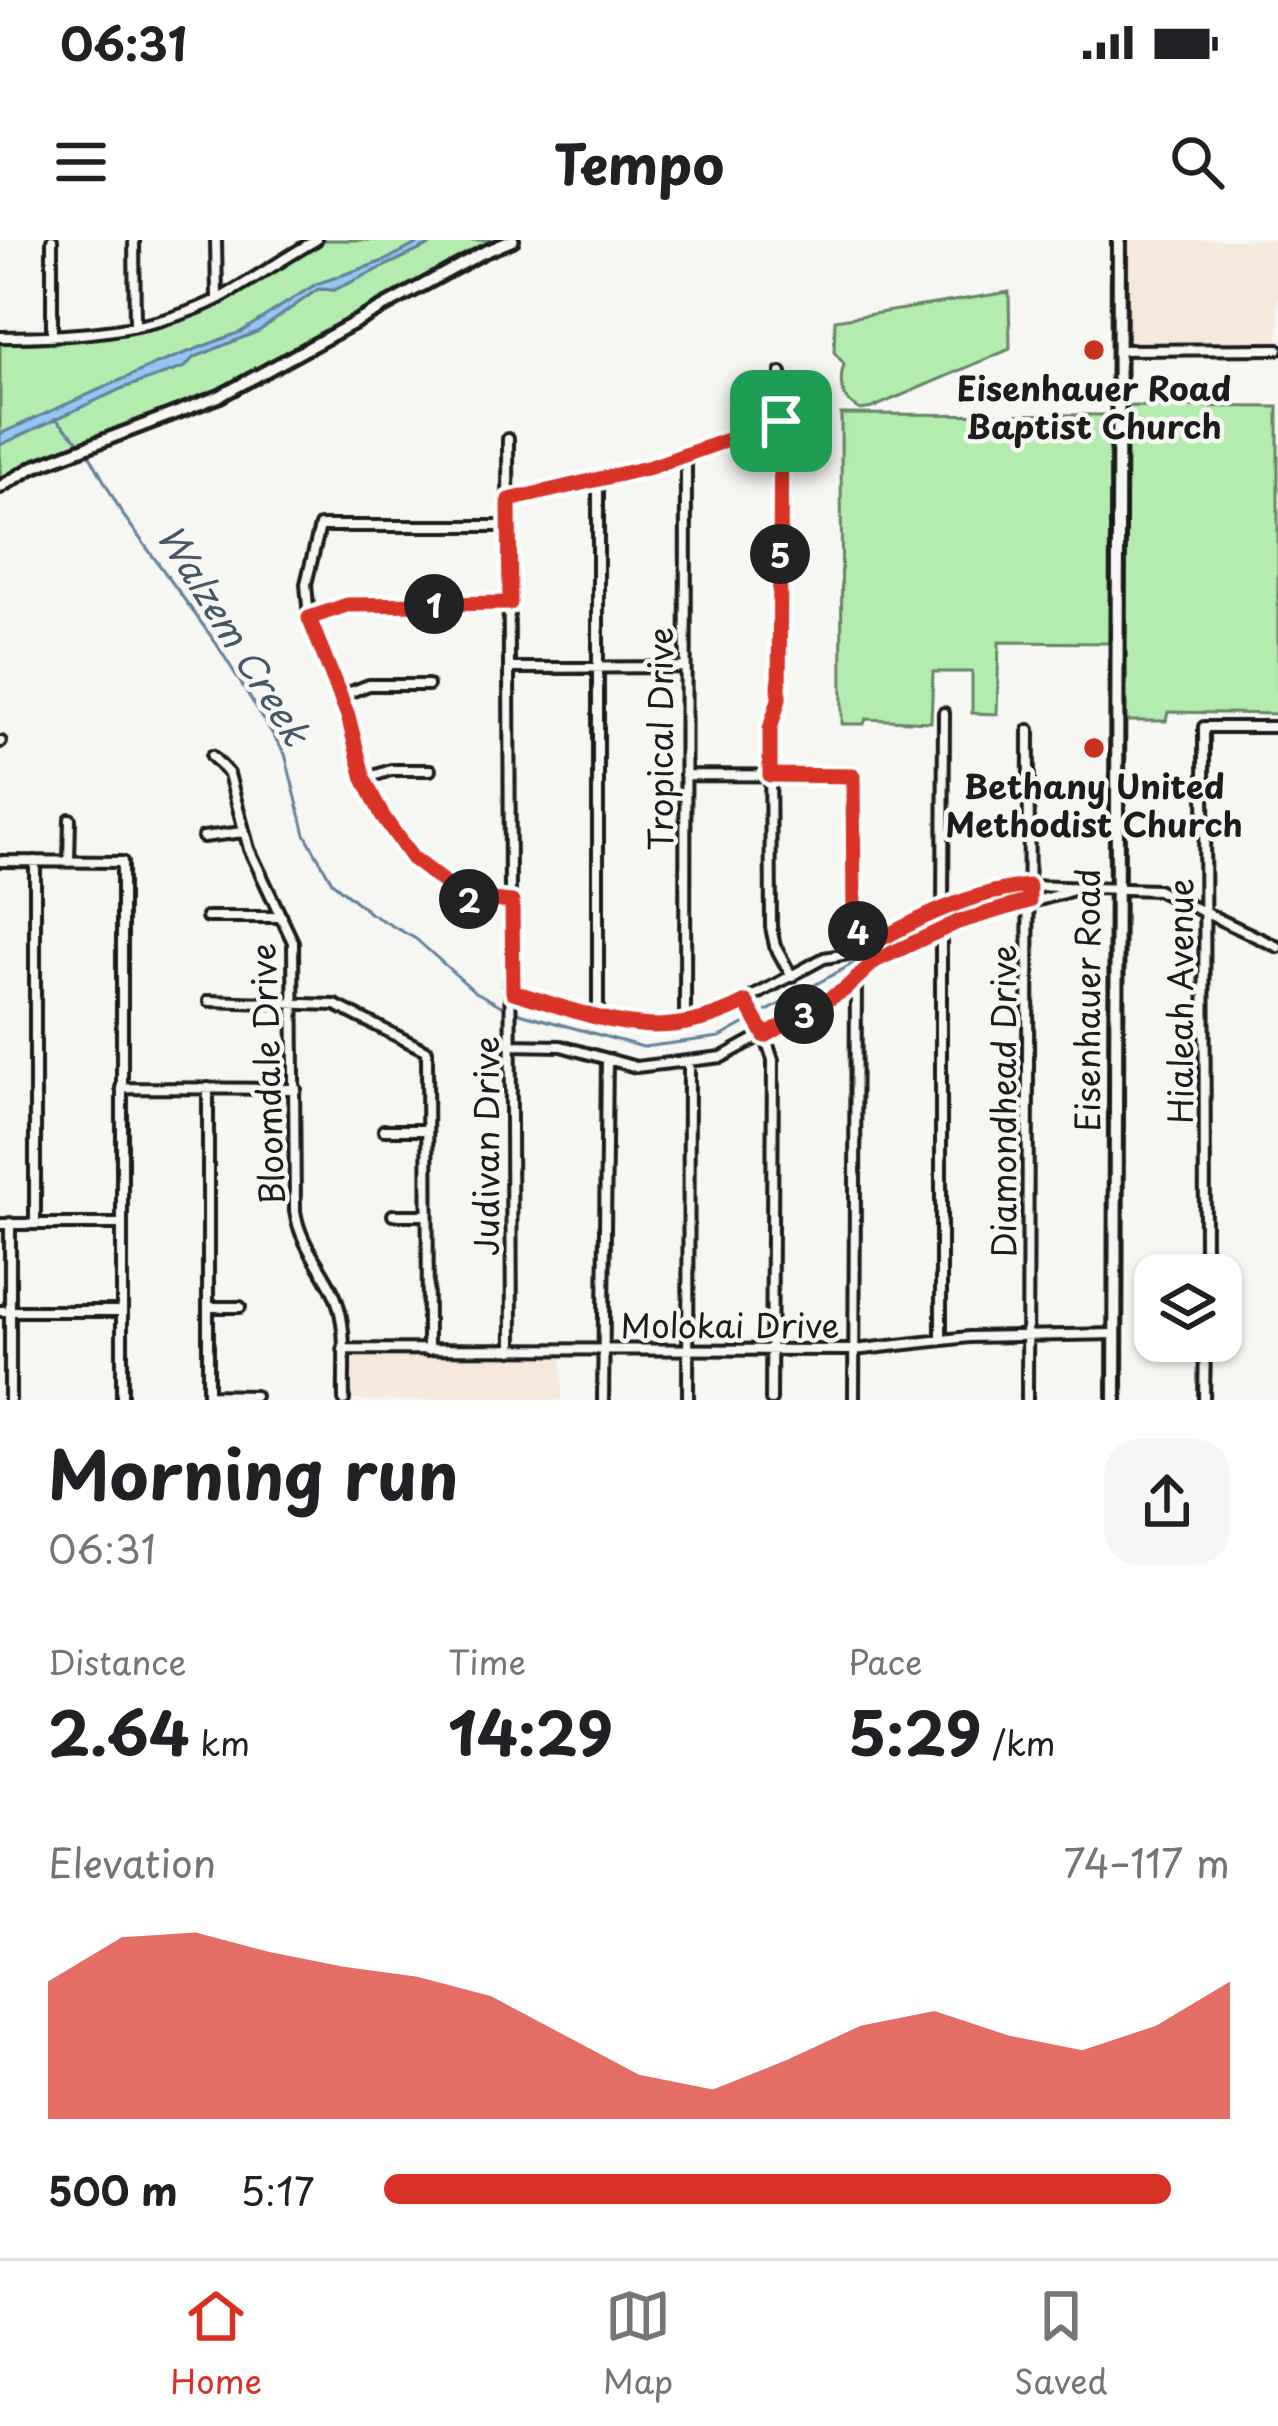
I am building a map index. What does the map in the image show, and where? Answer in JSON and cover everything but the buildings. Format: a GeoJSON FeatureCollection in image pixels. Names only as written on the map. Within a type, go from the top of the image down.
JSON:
{"type":"FeatureCollection","features":[{"type":"Feature","properties":{"kind":"main road","name":"Eisenhauer Road"},"geometry":{"type":"LineString","coordinates":[[1115,1400],[1119,240]]}},
{"type":"Feature","properties":{"kind":"street"},"geometry":{"type":"LineString","coordinates":[[52,240],[52,337]]}},
{"type":"Feature","properties":{"kind":"street"},"geometry":{"type":"LineString","coordinates":[[134,240],[135,325]]}},
{"type":"Feature","properties":{"kind":"street"},"geometry":{"type":"LineString","coordinates":[[216,240],[217,299]]}},
{"type":"Feature","properties":{"kind":"street"},"geometry":{"type":"LineString","coordinates":[[0,337],[52,337],[135,325],[217,299],[299,245],[316,240]]}},
{"type":"Feature","properties":{"kind":"street"},"geometry":{"type":"LineString","coordinates":[[0,487],[66,454],[260,377],[513,240]]}},
{"type":"Feature","properties":{"kind":"street"},"geometry":{"type":"LineString","coordinates":[[1118,350],[1278,350]]}},
{"type":"Feature","properties":{"kind":"street"},"geometry":{"type":"LineString","coordinates":[[782,373],[779,699],[770,729],[771,937],[792,976]]}},
{"type":"Feature","properties":{"kind":"street"},"geometry":{"type":"LineString","coordinates":[[509,500],[686,455],[781,421]]}},
{"type":"Feature","properties":{"kind":"street","name":"Judivan Drive"},"geometry":{"type":"LineString","coordinates":[[508,439],[512,1350]]}},
{"type":"Feature","properties":{"kind":"street","name":"Tropical Drive"},"geometry":{"type":"LineString","coordinates":[[685,1024],[686,455]]}},
{"type":"Feature","properties":{"kind":"street"},"geometry":{"type":"LineString","coordinates":[[598,479],[598,1017]]}},
{"type":"Feature","properties":{"kind":"street"},"geometry":{"type":"LineString","coordinates":[[509,526],[320,526],[306,584],[309,618],[340,696],[364,779],[382,815],[416,862],[463,897],[512,902]]}},
{"type":"Feature","properties":{"kind":"street"},"geometry":{"type":"LineString","coordinates":[[309,618],[347,605],[510,603]]}},
{"type":"Feature","properties":{"kind":"street"},"geometry":{"type":"LineString","coordinates":[[511,668],[685,667]]}},
{"type":"Feature","properties":{"kind":"street"},"geometry":{"type":"LineString","coordinates":[[340,696],[369,685],[428,685]]}},
{"type":"Feature","properties":{"kind":"street"},"geometry":{"type":"LineString","coordinates":[[943,908],[944,713]]}},
{"type":"Feature","properties":{"kind":"street","name":"Hialeah Avenue"},"geometry":{"type":"LineString","coordinates":[[1205,1254],[1204,727],[1278,727]]}},
{"type":"Feature","properties":{"kind":"street","name":"Diamondhead Drive"},"geometry":{"type":"LineString","coordinates":[[1027,1400],[1029,730]]}},
{"type":"Feature","properties":{"kind":"street","name":"Bloomdale Drive"},"geometry":{"type":"LineString","coordinates":[[212,756],[229,774],[243,832],[293,942],[297,1222],[338,1304],[344,1400]]}},
{"type":"Feature","properties":{"kind":"street"},"geometry":{"type":"LineString","coordinates":[[364,779],[392,770],[430,770]]}},
{"type":"Feature","properties":{"kind":"street"},"geometry":{"type":"LineString","coordinates":[[685,775],[853,776],[854,918],[868,946]]}},
{"type":"Feature","properties":{"kind":"street"},"geometry":{"type":"LineString","coordinates":[[69,862],[70,819]]}},
{"type":"Feature","properties":{"kind":"street"},"geometry":{"type":"LineString","coordinates":[[203,837],[243,832]]}},
{"type":"Feature","properties":{"kind":"street"},"geometry":{"type":"LineString","coordinates":[[0,861],[122,862],[122,1400]]}},
{"type":"Feature","properties":{"kind":"street"},"geometry":{"type":"LineString","coordinates":[[35,861],[35,1223]]}},
{"type":"Feature","properties":{"kind":"street"},"geometry":{"type":"LineString","coordinates":[[513,992],[640,1028],[708,1021],[748,1006],[824,958],[854,953],[943,908],[994,891],[1029,886],[1157,890],[1278,947]]}},
{"type":"Feature","properties":{"kind":"street"},"geometry":{"type":"LineString","coordinates":[[510,1045],[553,1045],[641,1067],[722,1058],[844,990],[856,975],[940,928],[1082,888]]}},
{"type":"Feature","properties":{"kind":"street"},"geometry":{"type":"LineString","coordinates":[[207,917],[282,917]]}},
{"type":"Feature","properties":{"kind":"street"},"geometry":{"type":"LineString","coordinates":[[940,928],[940,1339]]}},
{"type":"Feature","properties":{"kind":"street"},"geometry":{"type":"LineString","coordinates":[[854,1400],[856,975]]}},
{"type":"Feature","properties":{"kind":"street"},"geometry":{"type":"LineString","coordinates":[[209,1001],[335,1005],[427,1052],[428,1349]]}},
{"type":"Feature","properties":{"kind":"street"},"geometry":{"type":"LineString","coordinates":[[748,1006],[772,1060],[771,1400]]}},
{"type":"Feature","properties":{"kind":"street"},"geometry":{"type":"LineString","coordinates":[[381,1042],[387,1030]]}},
{"type":"Feature","properties":{"kind":"street"},"geometry":{"type":"LineString","coordinates":[[603,1400],[607,1060]]}},
{"type":"Feature","properties":{"kind":"street"},"geometry":{"type":"LineString","coordinates":[[688,1400],[689,1061]]}},
{"type":"Feature","properties":{"kind":"street"},"geometry":{"type":"LineString","coordinates":[[122,1088],[296,1089]]}},
{"type":"Feature","properties":{"kind":"street"},"geometry":{"type":"LineString","coordinates":[[208,1088],[208,1398],[256,1396]]}},
{"type":"Feature","properties":{"kind":"street"},"geometry":{"type":"LineString","coordinates":[[384,1130],[427,1130]]}},
{"type":"Feature","properties":{"kind":"street"},"geometry":{"type":"LineString","coordinates":[[393,1215],[427,1215]]}},
{"type":"Feature","properties":{"kind":"street"},"geometry":{"type":"LineString","coordinates":[[10,1400],[5,1224],[121,1224]]}},
{"type":"Feature","properties":{"kind":"street"},"geometry":{"type":"LineString","coordinates":[[208,1307],[240,1307]]}},
{"type":"Feature","properties":{"kind":"street"},"geometry":{"type":"LineString","coordinates":[[5,1311],[122,1311]]}},
{"type":"Feature","properties":{"kind":"street","name":"Molokai Drive"},"geometry":{"type":"LineString","coordinates":[[344,1349],[854,1350],[940,1339],[1115,1334]]}},
{"type":"Feature","properties":{"kind":"street"},"geometry":{"type":"LineString","coordinates":[[1204,1400],[1205,1362]]}},
{"type":"Feature","properties":{"kind":"shaded area"},"geometry":{"type":"Polygon","coordinates":[[[1125,240],[1278,240],[1278,343],[1125,341],[1125,240]]]}},
{"type":"Feature","properties":{"kind":"shaded area"},"geometry":{"type":"Polygon","coordinates":[[[562,1356],[562,1400],[353,1400],[352,1357],[562,1356]]]}},
{"type":"Feature","properties":{"kind":"green space"},"geometry":{"type":"Polygon","coordinates":[[[323,240],[424,240],[384,261],[316,284],[241,332],[0,434],[0,342],[100,334],[196,312],[323,240]]]}},
{"type":"Feature","properties":{"kind":"green space"},"geometry":{"type":"Polygon","coordinates":[[[441,240],[501,240],[225,389],[40,460],[0,483],[0,445],[259,331],[318,289],[334,290],[441,240]]]}},
{"type":"Feature","properties":{"kind":"green space"},"geometry":{"type":"Polygon","coordinates":[[[1009,292],[1010,349],[872,408],[861,410],[845,396],[841,385],[844,364],[834,352],[835,320],[1009,292]]]}},
{"type":"Feature","properties":{"kind":"green space"},"geometry":{"type":"Polygon","coordinates":[[[1127,406],[1278,407],[1278,714],[1168,712],[1166,721],[1125,721],[1127,406]]]}},
{"type":"Feature","properties":{"kind":"green space"},"geometry":{"type":"Polygon","coordinates":[[[841,414],[1110,415],[1109,643],[999,642],[997,714],[972,713],[972,672],[933,672],[931,722],[866,719],[864,724],[842,724],[841,414]]]}},
{"type":"Feature","properties":{"kind":"water"},"geometry":{"type":"Polygon","coordinates":[[[424,240],[440,240],[334,290],[318,289],[259,331],[193,358],[185,367],[123,388],[0,445],[0,434],[241,332],[316,284],[384,261],[424,240]]]}},
{"type":"Feature","properties":{"kind":"waterway","name":"Walzem Creek"},"geometry":{"type":"LineString","coordinates":[[55,418],[83,445]]}},
{"type":"Feature","properties":{"kind":"waterway","name":"Walzem Creek"},"geometry":{"type":"LineString","coordinates":[[88,452],[123,515],[216,643],[285,754],[305,834],[332,882],[371,914],[416,939],[474,991],[507,1009]]}},
{"type":"Feature","properties":{"kind":"waterway","name":"Walzem Creek"},"geometry":{"type":"LineString","coordinates":[[516,1012],[643,1047],[720,1037],[896,940],[944,917],[992,902]]}},
{"type":"Feature","properties":{"kind":"place","name":"Eisenhauer Road Baptist Church"},"geometry":{"type":"Point","coordinates":[1094,350]}},
{"type":"Feature","properties":{"kind":"place","name":"Bethany United Methodist Church"},"geometry":{"type":"Point","coordinates":[1094,748]}},
{"type":"Feature","properties":{"kind":"route"},"geometry":{"type":"LineString","coordinates":[[781,421],[779,699],[770,729],[770,775],[853,776],[854,918],[868,946],[943,908],[994,891],[1029,886],[1029,901],[940,928],[875,961],[844,990],[765,1036],[746,1002],[708,1021],[640,1028],[513,992],[512,902],[463,897],[412,858],[364,779],[348,716],[309,618],[347,605],[510,603],[509,500],[651,467],[781,421]]}}]}
